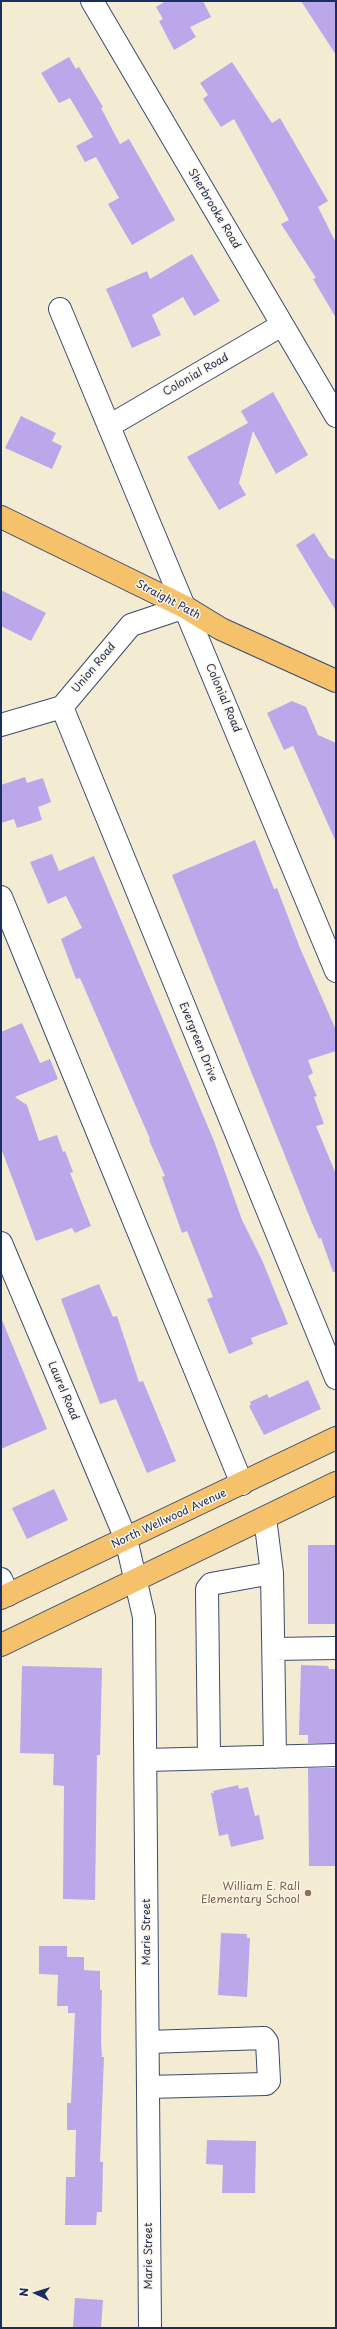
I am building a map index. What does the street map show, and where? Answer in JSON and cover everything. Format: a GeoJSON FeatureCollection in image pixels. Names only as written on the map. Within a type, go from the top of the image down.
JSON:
{"type":"FeatureCollection","features":[{"type":"Feature","properties":{"kind":"main road","name":"Straight Path"},"geometry":{"type":"LineString","coordinates":[[1,517],[185,607],[221,629],[336,681]]}},
{"type":"Feature","properties":{"kind":"main road","name":"North Wellwood Avenue"},"geometry":{"type":"LineString","coordinates":[[3,1591],[126,1539],[336,1438]]}},
{"type":"Feature","properties":{"kind":"main road"},"geometry":{"type":"LineString","coordinates":[[1,1645],[336,1483]]}},
{"type":"Feature","properties":{"kind":"street","name":"Sherbrooke Road"},"geometry":{"type":"LineString","coordinates":[[92,1],[336,416]]}},
{"type":"Feature","properties":{"kind":"street","name":"Colonial Road"},"geometry":{"type":"LineString","coordinates":[[60,308],[336,971]]}},
{"type":"Feature","properties":{"kind":"street","name":"Colonial Road"},"geometry":{"type":"LineString","coordinates":[[109,426],[282,325]]}},
{"type":"Feature","properties":{"kind":"street","name":"Union Road"},"geometry":{"type":"LineString","coordinates":[[62,706],[131,625],[185,607]]}},
{"type":"Feature","properties":{"kind":"street"},"geometry":{"type":"LineString","coordinates":[[1,725],[62,706]]}},
{"type":"Feature","properties":{"kind":"street","name":"Evergreen Drive"},"geometry":{"type":"LineString","coordinates":[[62,706],[336,1378]]}},
{"type":"Feature","properties":{"kind":"street"},"geometry":{"type":"LineString","coordinates":[[1,897],[242,1484]]}},
{"type":"Feature","properties":{"kind":"street","name":"Laurel Road"},"geometry":{"type":"LineString","coordinates":[[1,1243],[126,1539]]}},
{"type":"Feature","properties":{"kind":"street"},"geometry":{"type":"LineString","coordinates":[[265,1518],[272,1573],[275,1757]]}},
{"type":"Feature","properties":{"kind":"street","name":"Marie Street"},"geometry":{"type":"LineString","coordinates":[[126,1539],[144,1617],[150,2328]]}},
{"type":"Feature","properties":{"kind":"street"},"geometry":{"type":"LineString","coordinates":[[209,1758],[207,1589],[211,1584],[272,1573]]}},
{"type":"Feature","properties":{"kind":"street"},"geometry":{"type":"LineString","coordinates":[[274,1649],[336,1648]]}},
{"type":"Feature","properties":{"kind":"street"},"geometry":{"type":"LineString","coordinates":[[146,1760],[336,1755]]}},
{"type":"Feature","properties":{"kind":"street"},"geometry":{"type":"LineString","coordinates":[[148,2042],[264,2038],[267,2042],[269,2081],[266,2084],[148,2087]]}},
{"type":"Feature","properties":{"kind":"building"},"geometry":{"type":"Polygon","coordinates":[[[166,1],[203,1],[211,17],[190,27],[196,37],[174,50],[159,21],[163,19],[156,7],[166,1]]]}},
{"type":"Feature","properties":{"kind":"building"},"geometry":{"type":"Polygon","coordinates":[[[301,1],[336,1],[336,55],[301,1]]]}},
{"type":"Feature","properties":{"kind":"building"},"geometry":{"type":"Polygon","coordinates":[[[69,57],[76,69],[79,67],[103,107],[101,108],[120,144],[129,139],[175,220],[132,245],[108,204],[119,198],[96,157],[85,162],[76,146],[93,137],[70,98],[59,103],[41,73],[69,57]]]}},
{"type":"Feature","properties":{"kind":"building"},"geometry":{"type":"Polygon","coordinates":[[[232,62],[272,123],[280,118],[328,201],[318,207],[336,243],[336,318],[313,279],[316,278],[281,224],[289,220],[234,119],[221,127],[203,99],[208,95],[200,83],[232,62]]]}},
{"type":"Feature","properties":{"kind":"building"},"geometry":{"type":"Polygon","coordinates":[[[192,254],[220,301],[194,316],[183,297],[152,315],[161,335],[132,348],[106,289],[147,271],[150,279],[192,254]]]}},
{"type":"Feature","properties":{"kind":"building"},"geometry":{"type":"Polygon","coordinates":[[[273,392],[308,455],[276,474],[253,431],[239,483],[246,495],[219,510],[187,457],[248,423],[241,411],[273,392]]]}},
{"type":"Feature","properties":{"kind":"building"},"geometry":{"type":"Polygon","coordinates":[[[21,416],[56,433],[52,441],[62,446],[52,469],[5,448],[21,416]]]}},
{"type":"Feature","properties":{"kind":"building"},"geometry":{"type":"Polygon","coordinates":[[[314,533],[329,557],[336,560],[336,611],[296,545],[314,533]]]}},
{"type":"Feature","properties":{"kind":"building"},"geometry":{"type":"Polygon","coordinates":[[[1,590],[46,613],[31,641],[1,626],[1,590]]]}},
{"type":"Feature","properties":{"kind":"building"},"geometry":{"type":"Polygon","coordinates":[[[292,701],[306,707],[318,735],[336,743],[336,842],[293,746],[284,750],[267,713],[292,701]]]}},
{"type":"Feature","properties":{"kind":"building"},"geometry":{"type":"Polygon","coordinates":[[[25,777],[27,783],[43,778],[51,802],[38,807],[42,820],[17,828],[14,819],[1,823],[1,785],[25,777]]]}},
{"type":"Feature","properties":{"kind":"building"},"geometry":{"type":"Polygon","coordinates":[[[255,840],[274,889],[277,888],[300,948],[336,1030],[336,1051],[308,1060],[313,1073],[308,1076],[317,1096],[314,1097],[324,1124],[316,1126],[336,1174],[336,1272],[333,1272],[321,1238],[319,1239],[312,1223],[172,875],[255,840]]]}},
{"type":"Feature","properties":{"kind":"building"},"geometry":{"type":"Polygon","coordinates":[[[52,854],[59,871],[94,856],[214,1141],[242,1220],[262,1260],[288,1324],[251,1338],[253,1344],[229,1354],[207,1299],[213,1297],[187,1231],[182,1233],[162,1177],[165,1176],[80,978],[76,979],[61,939],[82,928],[66,896],[48,904],[30,862],[52,854]]]}},
{"type":"Feature","properties":{"kind":"building"},"geometry":{"type":"Polygon","coordinates":[[[22,1023],[40,1063],[50,1059],[58,1079],[15,1097],[27,1105],[39,1141],[57,1135],[63,1152],[65,1151],[73,1172],[70,1173],[91,1226],[75,1233],[72,1228],[36,1241],[1,1148],[1,1032],[22,1023]]]}},
{"type":"Feature","properties":{"kind":"building"},"geometry":{"type":"Polygon","coordinates":[[[99,1284],[113,1317],[117,1316],[139,1382],[143,1381],[176,1461],[147,1473],[116,1399],[100,1404],[61,1299],[99,1284]]]}},
{"type":"Feature","properties":{"kind":"building"},"geometry":{"type":"Polygon","coordinates":[[[2,1320],[47,1429],[1,1449],[1,1321],[2,1320]]]}},
{"type":"Feature","properties":{"kind":"building"},"geometry":{"type":"Polygon","coordinates":[[[308,1380],[321,1409],[264,1435],[249,1406],[251,1405],[250,1402],[267,1394],[269,1398],[308,1380]]]}},
{"type":"Feature","properties":{"kind":"building"},"geometry":{"type":"Polygon","coordinates":[[[54,1489],[68,1520],[27,1539],[12,1508],[54,1489]]]}},
{"type":"Feature","properties":{"kind":"building"},"geometry":{"type":"Polygon","coordinates":[[[308,1545],[336,1545],[335,1624],[308,1624],[308,1545]]]}},
{"type":"Feature","properties":{"kind":"building"},"geometry":{"type":"Polygon","coordinates":[[[301,1665],[328,1666],[329,1669],[336,1669],[336,1743],[308,1743],[308,1735],[299,1735],[301,1665]]]}},
{"type":"Feature","properties":{"kind":"building"},"geometry":{"type":"Polygon","coordinates":[[[22,1666],[102,1668],[100,1755],[97,1755],[95,1900],[63,1899],[64,1786],[53,1785],[54,1754],[20,1753],[22,1666]]]}},
{"type":"Feature","properties":{"kind":"building"},"geometry":{"type":"Polygon","coordinates":[[[308,1768],[336,1768],[336,1866],[309,1866],[308,1768]]]}},
{"type":"Feature","properties":{"kind":"building"},"geometry":{"type":"Polygon","coordinates":[[[238,1785],[239,1789],[248,1787],[255,1816],[259,1815],[264,1839],[231,1847],[228,1834],[219,1836],[211,1793],[214,1793],[213,1791],[238,1785]]]}},
{"type":"Feature","properties":{"kind":"building"},"geometry":{"type":"Polygon","coordinates":[[[221,1933],[247,1934],[247,1938],[250,1938],[247,1997],[218,1995],[221,1933]]]}},
{"type":"Feature","properties":{"kind":"building"},"geometry":{"type":"Polygon","coordinates":[[[39,1946],[67,1946],[67,1957],[84,1957],[84,1970],[100,1971],[100,1990],[102,1990],[101,2042],[102,2057],[104,2057],[100,2162],[103,2162],[102,2212],[97,2212],[96,2225],[65,2225],[66,2177],[75,2177],[76,2130],[67,2130],[67,2103],[71,2103],[75,2013],[68,2013],[68,2006],[57,2006],[58,1975],[39,1974],[39,1946]]]}},
{"type":"Feature","properties":{"kind":"building"},"geometry":{"type":"Polygon","coordinates":[[[207,2140],[256,2141],[255,2193],[222,2193],[223,2165],[206,2164],[207,2140]]]}},
{"type":"Feature","properties":{"kind":"building"},"geometry":{"type":"Polygon","coordinates":[[[75,2298],[103,2300],[101,2328],[73,2328],[75,2298]]]}},
{"type":"Feature","properties":{"kind":"place","name":"William E. Rall Elementary School"},"geometry":{"type":"Point","coordinates":[308,1893]}}]}
